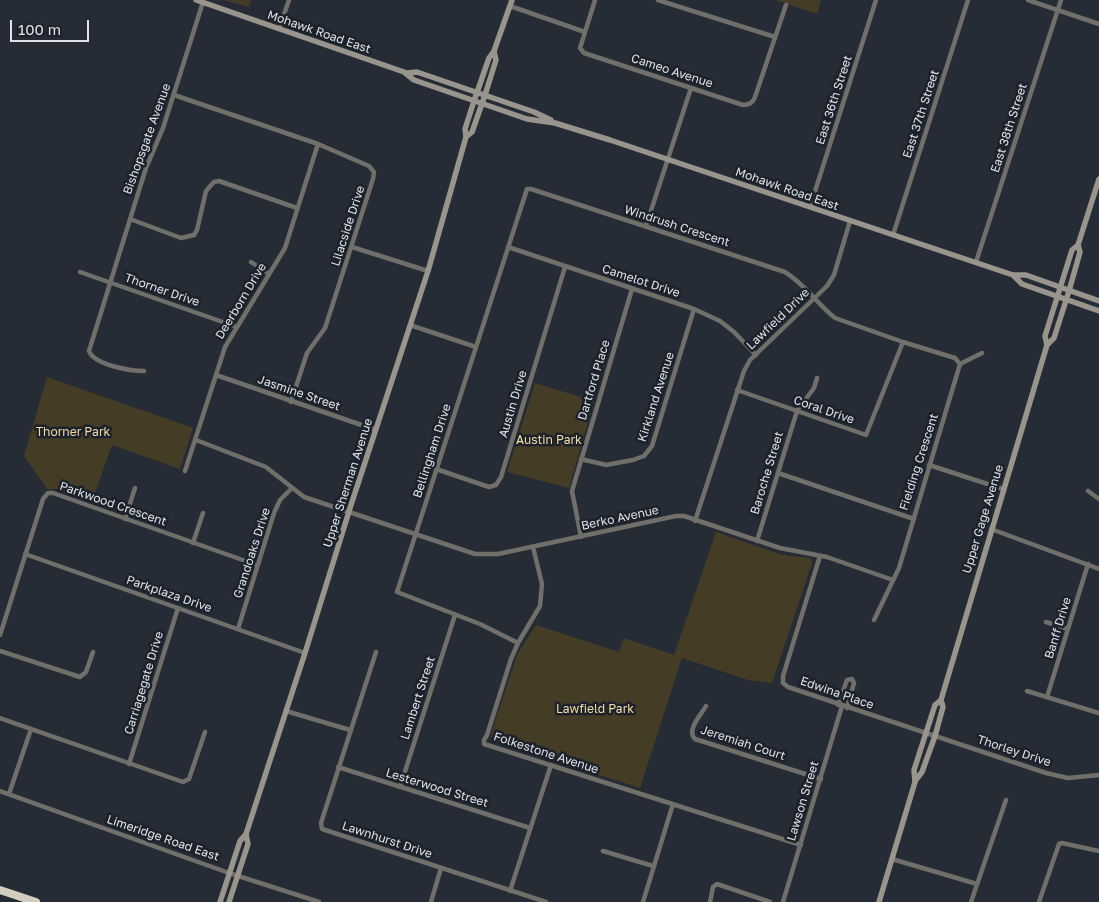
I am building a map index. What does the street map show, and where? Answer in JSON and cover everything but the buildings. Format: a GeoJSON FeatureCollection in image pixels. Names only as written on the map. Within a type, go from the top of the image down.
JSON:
{"type":"FeatureCollection","features":[{"type":"Feature","properties":{"kind":"highway"},"geometry":{"type":"LineString","coordinates":[[0,890],[36,902]]}},
{"type":"Feature","properties":{"kind":"main road","name":"Mohawk Road East"},"geometry":{"type":"LineString","coordinates":[[196,0],[407,73],[417,72],[477,92],[534,112],[555,122],[850,221],[1013,275],[1026,275],[1099,301]]}},
{"type":"Feature","properties":{"kind":"main road","name":"Upper Sherman Avenue"},"geometry":{"type":"LineString","coordinates":[[220,902],[240,841],[246,834],[428,271],[466,137],[465,130],[474,101],[511,3]]}},
{"type":"Feature","properties":{"kind":"main road","name":"Upper Sherman Avenue"},"geometry":{"type":"LineString","coordinates":[[466,137],[472,132],[485,95],[496,60],[494,51]]}},
{"type":"Feature","properties":{"kind":"main road","name":"Mohawk Road East"},"geometry":{"type":"LineString","coordinates":[[407,73],[414,80],[527,119],[555,122]]}},
{"type":"Feature","properties":{"kind":"main road","name":"Upper Gage Avenue"},"geometry":{"type":"LineString","coordinates":[[914,782],[922,772],[935,736],[943,707],[941,700],[1047,344],[1045,336],[1072,250],[1078,245],[1099,179]]}},
{"type":"Feature","properties":{"kind":"main road","name":"Upper Gage Avenue"},"geometry":{"type":"LineString","coordinates":[[1047,344],[1054,338],[1069,291],[1080,252],[1078,245]]}},
{"type":"Feature","properties":{"kind":"main road","name":"Mohawk Road East"},"geometry":{"type":"LineString","coordinates":[[1013,275],[1022,284],[1099,311]]}},
{"type":"Feature","properties":{"kind":"main road","name":"Upper Gage Avenue"},"geometry":{"type":"LineString","coordinates":[[879,902],[914,782],[914,770],[935,705],[941,700]]}},
{"type":"Feature","properties":{"kind":"main road","name":"Upper Sherman Avenue"},"geometry":{"type":"LineString","coordinates":[[229,902],[248,844],[246,834]]}},
{"type":"Feature","properties":{"kind":"street"},"geometry":{"type":"LineString","coordinates":[[279,29],[289,0]]}},
{"type":"Feature","properties":{"kind":"street"},"geometry":{"type":"LineString","coordinates":[[511,3],[585,32],[595,0]]}},
{"type":"Feature","properties":{"kind":"street"},"geometry":{"type":"LineString","coordinates":[[658,0],[775,37]]}},
{"type":"Feature","properties":{"kind":"street","name":"East 36th Street"},"geometry":{"type":"LineString","coordinates":[[810,207],[876,0]]}},
{"type":"Feature","properties":{"kind":"street","name":"East 37th Street"},"geometry":{"type":"LineString","coordinates":[[893,235],[968,0]]}},
{"type":"Feature","properties":{"kind":"street"},"geometry":{"type":"LineString","coordinates":[[1028,0],[1099,24]]}},
{"type":"Feature","properties":{"kind":"street","name":"East 38th Street"},"geometry":{"type":"LineString","coordinates":[[976,262],[1061,0]]}},
{"type":"Feature","properties":{"kind":"street","name":"Bishopsgate Avenue"},"geometry":{"type":"LineString","coordinates":[[144,371],[125,370],[94,358],[91,355],[90,345],[146,168],[163,128],[203,2]]}},
{"type":"Feature","properties":{"kind":"street","name":"Cameo Avenue"},"geometry":{"type":"LineString","coordinates":[[585,32],[580,48],[584,53],[743,105],[748,105],[753,102],[786,5]]}},
{"type":"Feature","properties":{"kind":"street"},"geometry":{"type":"LineString","coordinates":[[646,226],[690,88]]}},
{"type":"Feature","properties":{"kind":"street","name":"Lilacside Drive"},"geometry":{"type":"LineString","coordinates":[[174,95],[318,144],[369,166],[374,172],[325,328],[307,353],[291,402]]}},
{"type":"Feature","properties":{"kind":"street","name":"Deerborn Drive"},"geometry":{"type":"LineString","coordinates":[[185,471],[225,347],[285,248],[318,144]]}},
{"type":"Feature","properties":{"kind":"street"},"geometry":{"type":"LineString","coordinates":[[130,220],[181,238],[194,235],[197,230],[206,190],[214,182],[219,181],[297,208]]}},
{"type":"Feature","properties":{"kind":"street","name":"Windrush Crescent"},"geometry":{"type":"LineString","coordinates":[[526,191],[530,189],[785,272],[796,279],[814,299]]}},
{"type":"Feature","properties":{"kind":"street","name":"Bellingham Drive"},"geometry":{"type":"LineString","coordinates":[[518,643],[480,624],[397,592],[526,191]]}},
{"type":"Feature","properties":{"kind":"street","name":"Lawfield Drive"},"geometry":{"type":"LineString","coordinates":[[695,520],[744,371],[750,360],[827,286],[834,275],[850,221]]}},
{"type":"Feature","properties":{"kind":"street"},"geometry":{"type":"LineString","coordinates":[[352,247],[428,271]]}},
{"type":"Feature","properties":{"kind":"street","name":"Camelot Drive"},"geometry":{"type":"LineString","coordinates":[[508,248],[694,309],[727,326],[756,355]]}},
{"type":"Feature","properties":{"kind":"street"},"geometry":{"type":"LineString","coordinates":[[251,262],[268,274]]}},
{"type":"Feature","properties":{"kind":"street","name":"Austin Drive"},"geometry":{"type":"LineString","coordinates":[[436,469],[489,487],[496,485],[501,478],[565,267]]}},
{"type":"Feature","properties":{"kind":"street","name":"Thorner Drive"},"geometry":{"type":"LineString","coordinates":[[80,272],[237,327]]}},
{"type":"Feature","properties":{"kind":"street","name":"Dartford Place"},"geometry":{"type":"LineString","coordinates":[[581,537],[572,491],[632,289]]}},
{"type":"Feature","properties":{"kind":"street"},"geometry":{"type":"LineString","coordinates":[[814,299],[835,318],[955,358],[960,364],[982,353]]}},
{"type":"Feature","properties":{"kind":"street","name":"Kirkland Avenue"},"geometry":{"type":"LineString","coordinates":[[581,459],[606,465],[644,456],[652,446],[694,309]]}},
{"type":"Feature","properties":{"kind":"street"},"geometry":{"type":"LineString","coordinates":[[410,325],[476,347]]}},
{"type":"Feature","properties":{"kind":"street","name":"Coral Drive"},"geometry":{"type":"LineString","coordinates":[[737,390],[866,435],[904,342]]}},
{"type":"Feature","properties":{"kind":"street","name":"Fielding Crescent"},"geometry":{"type":"LineString","coordinates":[[778,473],[914,518],[960,364]]}},
{"type":"Feature","properties":{"kind":"street","name":"Jasmine Street"},"geometry":{"type":"LineString","coordinates":[[216,375],[376,430]]}},
{"type":"Feature","properties":{"kind":"street","name":"Baroche Street"},"geometry":{"type":"LineString","coordinates":[[757,541],[797,411],[814,388],[817,378]]}},
{"type":"Feature","properties":{"kind":"street","name":"Berko Avenue"},"geometry":{"type":"LineString","coordinates":[[196,440],[266,467],[304,497],[475,554],[498,554],[533,548],[676,516],[684,516],[783,549],[820,556],[893,580]]}},
{"type":"Feature","properties":{"kind":"street"},"geometry":{"type":"LineString","coordinates":[[930,465],[1003,489]]}},
{"type":"Feature","properties":{"kind":"street"},"geometry":{"type":"LineString","coordinates":[[125,519],[135,488]]}},
{"type":"Feature","properties":{"kind":"street","name":"Grandoaks Drive"},"geometry":{"type":"LineString","coordinates":[[238,628],[274,513],[280,500],[292,488]]}},
{"type":"Feature","properties":{"kind":"street"},"geometry":{"type":"LineString","coordinates":[[1088,490],[1099,499]]}},
{"type":"Feature","properties":{"kind":"street","name":"Parkwood Crescent"},"geometry":{"type":"LineString","coordinates":[[0,635],[43,499],[48,493],[53,493],[257,565]]}},
{"type":"Feature","properties":{"kind":"street"},"geometry":{"type":"LineString","coordinates":[[193,543],[203,513]]}},
{"type":"Feature","properties":{"kind":"street"},"geometry":{"type":"LineString","coordinates":[[874,620],[899,568],[914,518]]}},
{"type":"Feature","properties":{"kind":"street"},"geometry":{"type":"LineString","coordinates":[[991,529],[1099,569]]}},
{"type":"Feature","properties":{"kind":"street","name":"Folkestone Avenue"},"geometry":{"type":"LineString","coordinates":[[533,548],[542,584],[540,606],[518,643],[511,659],[484,744],[801,845]]}},
{"type":"Feature","properties":{"kind":"street","name":"Parkplaza Drive"},"geometry":{"type":"LineString","coordinates":[[25,554],[305,653]]}},
{"type":"Feature","properties":{"kind":"street","name":"Edwina Place"},"geometry":{"type":"LineString","coordinates":[[820,556],[783,676],[783,682],[788,687],[926,733]]}},
{"type":"Feature","properties":{"kind":"street","name":"Banff Drive"},"geometry":{"type":"LineString","coordinates":[[1048,697],[1088,564]]}},
{"type":"Feature","properties":{"kind":"street","name":"Carriagegate Drive"},"geometry":{"type":"LineString","coordinates":[[129,764],[178,608]]}},
{"type":"Feature","properties":{"kind":"street","name":"Lambert Street"},"geometry":{"type":"LineString","coordinates":[[400,787],[455,615]]}},
{"type":"Feature","properties":{"kind":"street"},"geometry":{"type":"LineString","coordinates":[[1046,622],[1068,629]]}},
{"type":"Feature","properties":{"kind":"street"},"geometry":{"type":"LineString","coordinates":[[0,651],[80,677],[86,672],[93,652]]}},
{"type":"Feature","properties":{"kind":"street","name":"Lawnhurst Drive"},"geometry":{"type":"LineString","coordinates":[[376,652],[321,823],[322,830],[546,902]]}},
{"type":"Feature","properties":{"kind":"street"},"geometry":{"type":"LineString","coordinates":[[852,679],[854,683],[843,706],[847,680],[852,679]]}},
{"type":"Feature","properties":{"kind":"street"},"geometry":{"type":"LineString","coordinates":[[1027,691],[1099,713]]}},
{"type":"Feature","properties":{"kind":"street","name":"Jeremiah Court"},"geometry":{"type":"LineString","coordinates":[[706,706],[691,730],[695,740],[821,779]]}},
{"type":"Feature","properties":{"kind":"street","name":"Lawson Street"},"geometry":{"type":"LineString","coordinates":[[783,902],[843,706]]}},
{"type":"Feature","properties":{"kind":"street"},"geometry":{"type":"LineString","coordinates":[[286,711],[350,730]]}},
{"type":"Feature","properties":{"kind":"street"},"geometry":{"type":"LineString","coordinates":[[0,718],[179,781],[189,779],[205,732]]}},
{"type":"Feature","properties":{"kind":"street"},"geometry":{"type":"LineString","coordinates":[[8,794],[31,729]]}},
{"type":"Feature","properties":{"kind":"street","name":"Thorley Drive"},"geometry":{"type":"LineString","coordinates":[[926,733],[1068,778],[1099,775]]}},
{"type":"Feature","properties":{"kind":"street"},"geometry":{"type":"LineString","coordinates":[[510,890],[551,765]]}},
{"type":"Feature","properties":{"kind":"street","name":"Lesterwood Street"},"geometry":{"type":"LineString","coordinates":[[338,767],[530,828]]}},
{"type":"Feature","properties":{"kind":"street","name":"Limeridge Road East"},"geometry":{"type":"LineString","coordinates":[[0,791],[238,876],[318,902]]}},
{"type":"Feature","properties":{"kind":"street"},"geometry":{"type":"LineString","coordinates":[[971,902],[1006,800]]}},
{"type":"Feature","properties":{"kind":"street"},"geometry":{"type":"LineString","coordinates":[[643,902],[673,804]]}},
{"type":"Feature","properties":{"kind":"street"},"geometry":{"type":"LineString","coordinates":[[1039,902],[1059,844],[1098,849]]}},
{"type":"Feature","properties":{"kind":"street"},"geometry":{"type":"LineString","coordinates":[[603,852],[653,866]]}},
{"type":"Feature","properties":{"kind":"street"},"geometry":{"type":"LineString","coordinates":[[892,858],[977,884]]}},
{"type":"Feature","properties":{"kind":"street"},"geometry":{"type":"LineString","coordinates":[[431,902],[441,868]]}},
{"type":"Feature","properties":{"kind":"street"},"geometry":{"type":"LineString","coordinates":[[710,902],[713,887],[717,884],[770,902]]}},
{"type":"Feature","properties":{"kind":"green space"},"geometry":{"type":"Polygon","coordinates":[[[224,0],[251,0],[249,7],[224,0]]]}},
{"type":"Feature","properties":{"kind":"green space"},"geometry":{"type":"Polygon","coordinates":[[[776,0],[821,0],[817,14],[776,0]]]}},
{"type":"Feature","properties":{"kind":"green space","name":"Thorner Park"},"geometry":{"type":"Polygon","coordinates":[[[47,377],[193,428],[180,469],[112,445],[92,501],[57,489],[47,489],[24,456],[47,377]]]}},
{"type":"Feature","properties":{"kind":"green space","name":"Austin Park"},"geometry":{"type":"Polygon","coordinates":[[[535,383],[594,401],[569,488],[507,472],[535,383]]]}},
{"type":"Feature","properties":{"kind":"green space","name":"Lawfield Park"},"geometry":{"type":"Polygon","coordinates":[[[716,532],[782,555],[810,558],[812,563],[772,683],[748,680],[682,658],[640,788],[492,740],[491,734],[517,655],[536,625],[619,652],[624,638],[674,655],[716,532]]]}}]}
